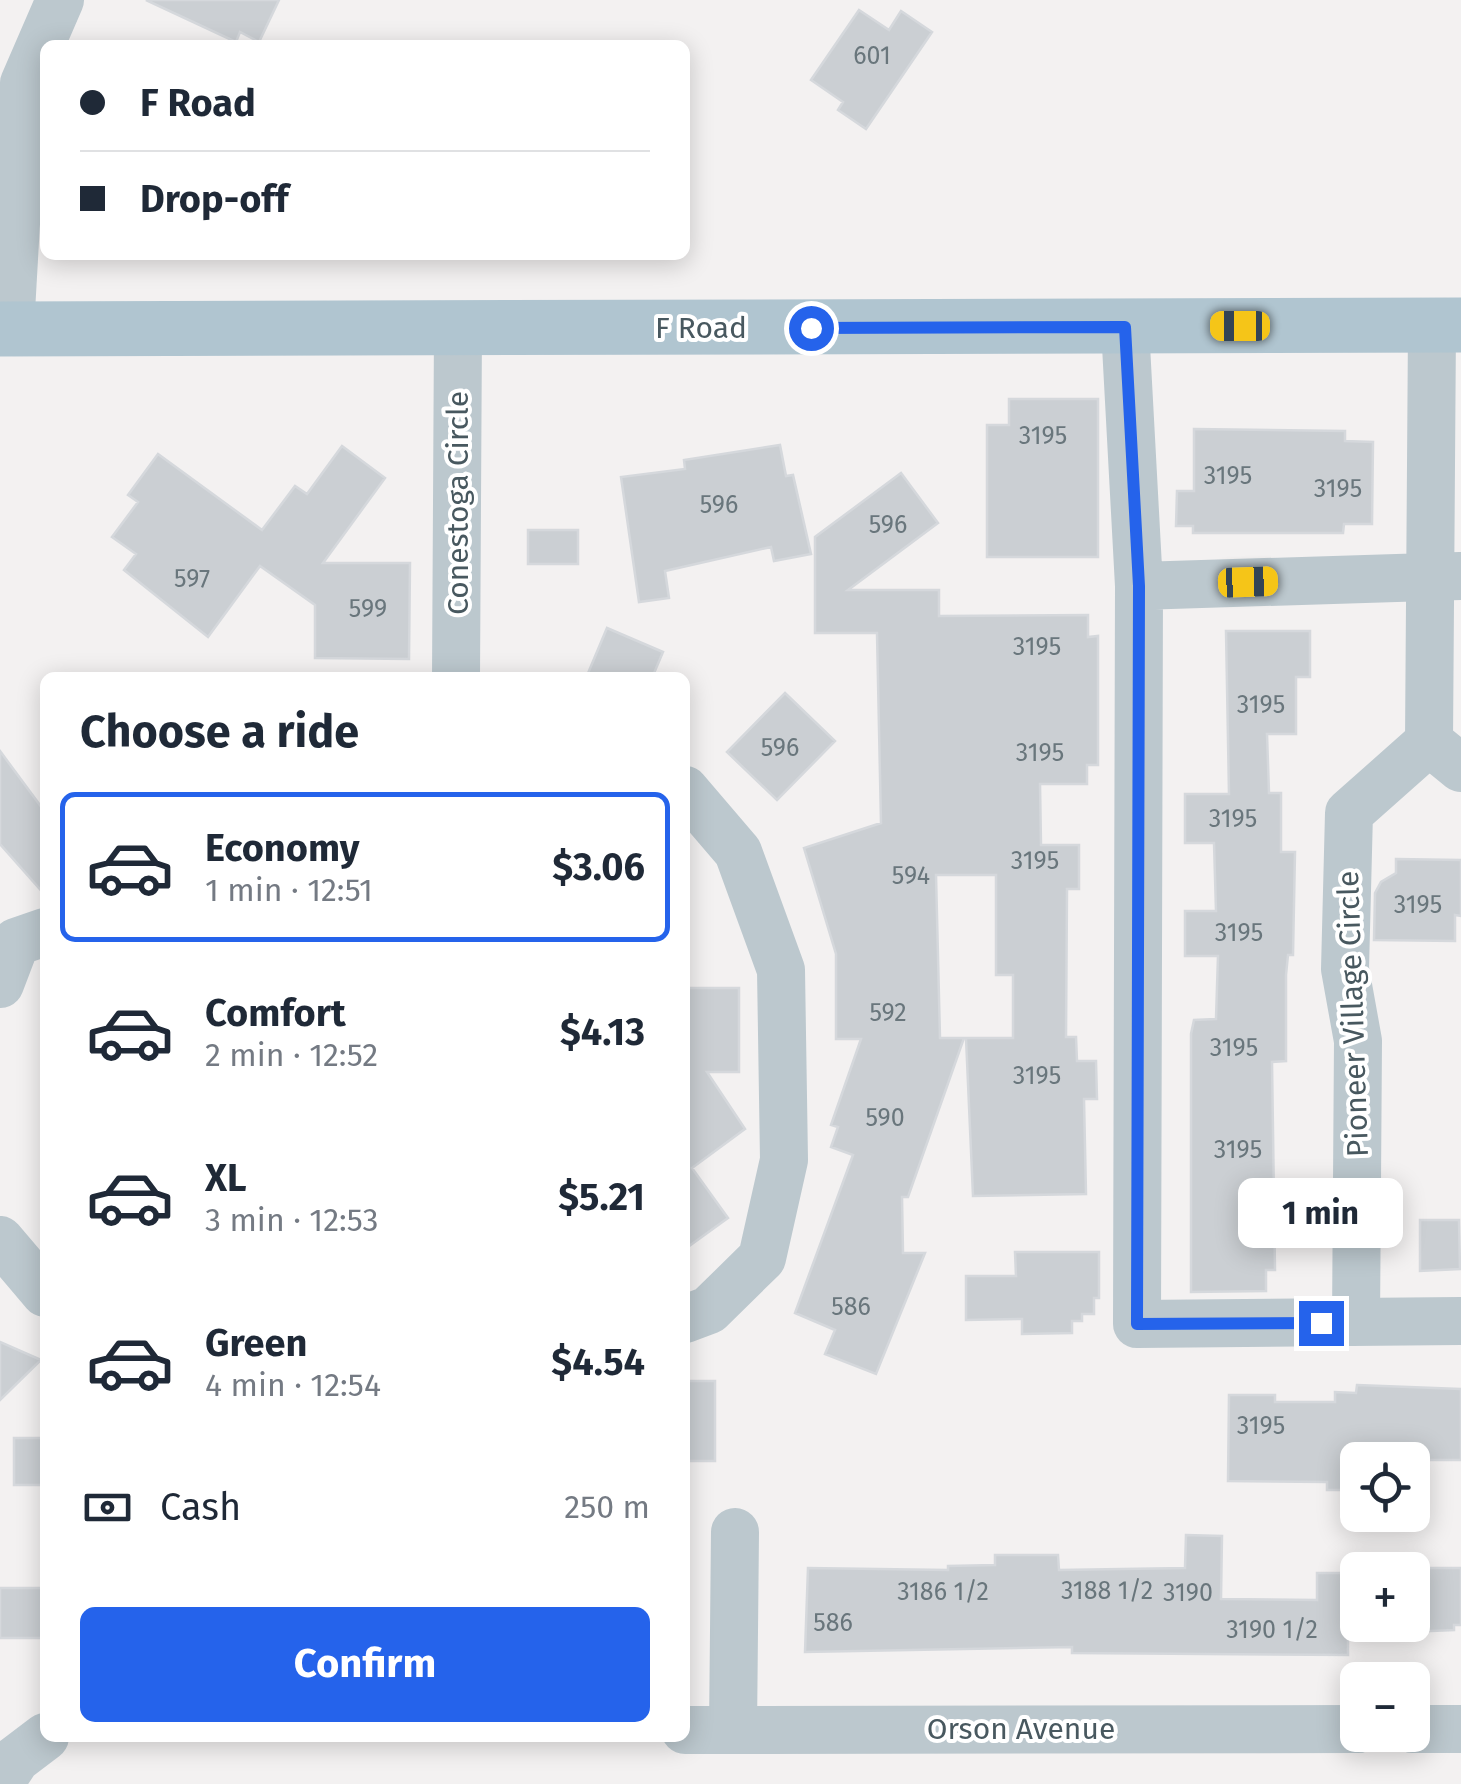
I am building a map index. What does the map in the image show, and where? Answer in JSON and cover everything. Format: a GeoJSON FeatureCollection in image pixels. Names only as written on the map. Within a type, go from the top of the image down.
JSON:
{"type":"FeatureCollection","features":[{"type":"Feature","properties":{"kind":"main road","name":"F Road"},"geometry":{"type":"LineString","coordinates":[[5,330],[1446,326]]}},
{"type":"Feature","properties":{"kind":"street"},"geometry":{"type":"LineString","coordinates":[[43,40],[60,0]]}},
{"type":"Feature","properties":{"kind":"street"},"geometry":{"type":"LineString","coordinates":[[5,330],[24,83],[40,46]]}},
{"type":"Feature","properties":{"kind":"street","name":"Pioneer Village Circle"},"geometry":{"type":"LineString","coordinates":[[1356,1322],[1358,1041],[1345,969],[1350,813],[1445,755],[1446,326]]}},
{"type":"Feature","properties":{"kind":"street"},"geometry":{"type":"LineString","coordinates":[[1125,327],[1139,586],[1137,1324],[1461,1321]]}},
{"type":"Feature","properties":{"kind":"street","name":"Conestoga Circle"},"geometry":{"type":"LineString","coordinates":[[456,672],[458,328]]}},
{"type":"Feature","properties":{"kind":"street"},"geometry":{"type":"LineString","coordinates":[[1139,586],[1446,576]]}},
{"type":"Feature","properties":{"kind":"street"},"geometry":{"type":"LineString","coordinates":[[690,796],[738,852],[781,970],[784,1160],[762,1258],[697,1314]]}},
{"type":"Feature","properties":{"kind":"street"},"geometry":{"type":"LineString","coordinates":[[0,984],[16,942],[40,934]]}},
{"type":"Feature","properties":{"kind":"street"},"geometry":{"type":"LineString","coordinates":[[0,1240],[40,1287]]}},
{"type":"Feature","properties":{"kind":"street"},"geometry":{"type":"LineString","coordinates":[[733,1730],[735,1532]]}},
{"type":"Feature","properties":{"kind":"street","name":"Orson Avenue"},"geometry":{"type":"LineString","coordinates":[[690,1730],[1340,1729]]}},
{"type":"Feature","properties":{"kind":"street"},"geometry":{"type":"LineString","coordinates":[[1430,1729],[1461,1729]]}},
{"type":"Feature","properties":{"kind":"building"},"geometry":{"type":"Polygon","coordinates":[[[146,0],[279,0],[260,40],[240,32],[237,40],[146,0]]]}},
{"type":"Feature","properties":{"kind":"building"},"geometry":{"type":"Polygon","coordinates":[[[859,10],[889,30],[901,11],[932,32],[866,129],[838,110],[843,102],[811,80],[859,10]]]}},
{"type":"Feature","properties":{"kind":"building"},"geometry":{"type":"Polygon","coordinates":[[[1009,399],[1098,399],[1098,557],[987,557],[987,425],[1009,425],[1009,399]]]}},
{"type":"Feature","properties":{"kind":"building"},"geometry":{"type":"Polygon","coordinates":[[[1194,429],[1345,431],[1345,441],[1373,442],[1372,524],[1344,524],[1343,533],[1193,533],[1193,526],[1176,526],[1177,491],[1194,491],[1194,429]]]}},
{"type":"Feature","properties":{"kind":"building"},"geometry":{"type":"Polygon","coordinates":[[[780,445],[786,476],[793,475],[811,554],[774,561],[771,547],[665,571],[669,598],[639,602],[621,477],[685,469],[684,460],[780,445]]]}},
{"type":"Feature","properties":{"kind":"building"},"geometry":{"type":"Polygon","coordinates":[[[342,446],[385,478],[323,563],[410,563],[409,659],[315,658],[315,605],[260,566],[208,637],[124,570],[136,554],[112,537],[138,502],[128,495],[158,454],[262,530],[295,486],[307,494],[342,446]]]}},
{"type":"Feature","properties":{"kind":"building"},"geometry":{"type":"Polygon","coordinates":[[[901,473],[938,523],[848,590],[939,590],[939,616],[1088,615],[1088,637],[1098,636],[1098,765],[1087,765],[1087,784],[1040,784],[1041,845],[1079,845],[1079,889],[1067,889],[1066,1037],[1076,1037],[1077,1061],[1096,1061],[1097,1099],[1084,1099],[1086,1194],[973,1196],[966,1038],[1013,1038],[1013,975],[996,975],[996,875],[936,875],[940,1038],[964,1038],[908,1197],[902,1197],[903,1253],[925,1253],[876,1374],[825,1354],[835,1330],[795,1313],[853,1155],[831,1147],[838,1127],[831,1125],[861,1039],[836,1039],[836,954],[804,848],[881,823],[877,633],[815,633],[815,537],[901,473]]]}},
{"type":"Feature","properties":{"kind":"building"},"geometry":{"type":"Polygon","coordinates":[[[528,530],[578,530],[578,564],[528,564],[528,530]]]}},
{"type":"Feature","properties":{"kind":"building"},"geometry":{"type":"Polygon","coordinates":[[[607,628],[663,652],[655,672],[589,672],[607,628]]]}},
{"type":"Feature","properties":{"kind":"building"},"geometry":{"type":"Polygon","coordinates":[[[1226,631],[1310,631],[1310,677],[1296,677],[1296,734],[1267,734],[1269,793],[1281,793],[1281,852],[1295,852],[1293,955],[1288,955],[1286,975],[1286,1061],[1272,1062],[1275,1270],[1266,1270],[1266,1291],[1191,1292],[1191,1034],[1194,1020],[1216,1019],[1218,956],[1185,956],[1185,911],[1216,911],[1214,843],[1185,843],[1185,794],[1229,794],[1226,631]]]}},
{"type":"Feature","properties":{"kind":"building"},"geometry":{"type":"Polygon","coordinates":[[[785,693],[835,741],[777,800],[727,752],[785,693]]]}},
{"type":"Feature","properties":{"kind":"building"},"geometry":{"type":"Polygon","coordinates":[[[0,751],[40,805],[40,889],[0,844],[0,751]]]}},
{"type":"Feature","properties":{"kind":"building"},"geometry":{"type":"Polygon","coordinates":[[[1396,859],[1461,860],[1461,916],[1455,915],[1455,941],[1374,940],[1375,893],[1381,882],[1396,873],[1396,859]]]}},
{"type":"Feature","properties":{"kind":"building"},"geometry":{"type":"Polygon","coordinates":[[[690,988],[739,988],[739,1072],[707,1072],[745,1129],[692,1168],[728,1218],[690,1245],[690,988]]]}},
{"type":"Feature","properties":{"kind":"building"},"geometry":{"type":"Polygon","coordinates":[[[1420,1220],[1459,1220],[1460,1269],[1420,1271],[1420,1220]]]}},
{"type":"Feature","properties":{"kind":"building"},"geometry":{"type":"Polygon","coordinates":[[[1015,1252],[1099,1252],[1099,1298],[1094,1298],[1094,1314],[1082,1314],[1082,1321],[1072,1321],[1072,1333],[1022,1334],[1022,1319],[966,1320],[966,1276],[1016,1276],[1015,1252]]]}},
{"type":"Feature","properties":{"kind":"building"},"geometry":{"type":"Polygon","coordinates":[[[0,1342],[40,1361],[0,1400],[0,1342]]]}},
{"type":"Feature","properties":{"kind":"building"},"geometry":{"type":"Polygon","coordinates":[[[690,1381],[715,1381],[715,1461],[690,1461],[690,1381]]]}},
{"type":"Feature","properties":{"kind":"building"},"geometry":{"type":"Polygon","coordinates":[[[1357,1385],[1461,1389],[1461,1460],[1430,1460],[1430,1442],[1340,1442],[1340,1490],[1327,1490],[1327,1482],[1228,1481],[1229,1395],[1275,1395],[1275,1402],[1335,1402],[1335,1392],[1356,1393],[1357,1385]]]}},
{"type":"Feature","properties":{"kind":"building"},"geometry":{"type":"Polygon","coordinates":[[[14,1438],[40,1438],[40,1485],[14,1485],[14,1438]]]}},
{"type":"Feature","properties":{"kind":"building"},"geometry":{"type":"Polygon","coordinates":[[[1186,1535],[1222,1536],[1221,1599],[1317,1600],[1317,1573],[1340,1573],[1340,1642],[1348,1642],[1348,1655],[1072,1653],[1072,1647],[805,1652],[808,1568],[948,1570],[948,1566],[995,1565],[995,1555],[1058,1555],[1059,1570],[1185,1568],[1186,1535]]]}},
{"type":"Feature","properties":{"kind":"building"},"geometry":{"type":"Polygon","coordinates":[[[1430,1568],[1461,1568],[1461,1625],[1454,1625],[1454,1630],[1430,1631],[1430,1568]]]}},
{"type":"Feature","properties":{"kind":"building"},"geometry":{"type":"Polygon","coordinates":[[[0,1588],[40,1588],[40,1638],[0,1638],[0,1588]]]}},
{"type":"Feature","properties":{"kind":"route"},"geometry":{"type":"LineString","coordinates":[[811,328],[1125,327],[1139,586],[1137,1324],[1321,1323]]}}]}
